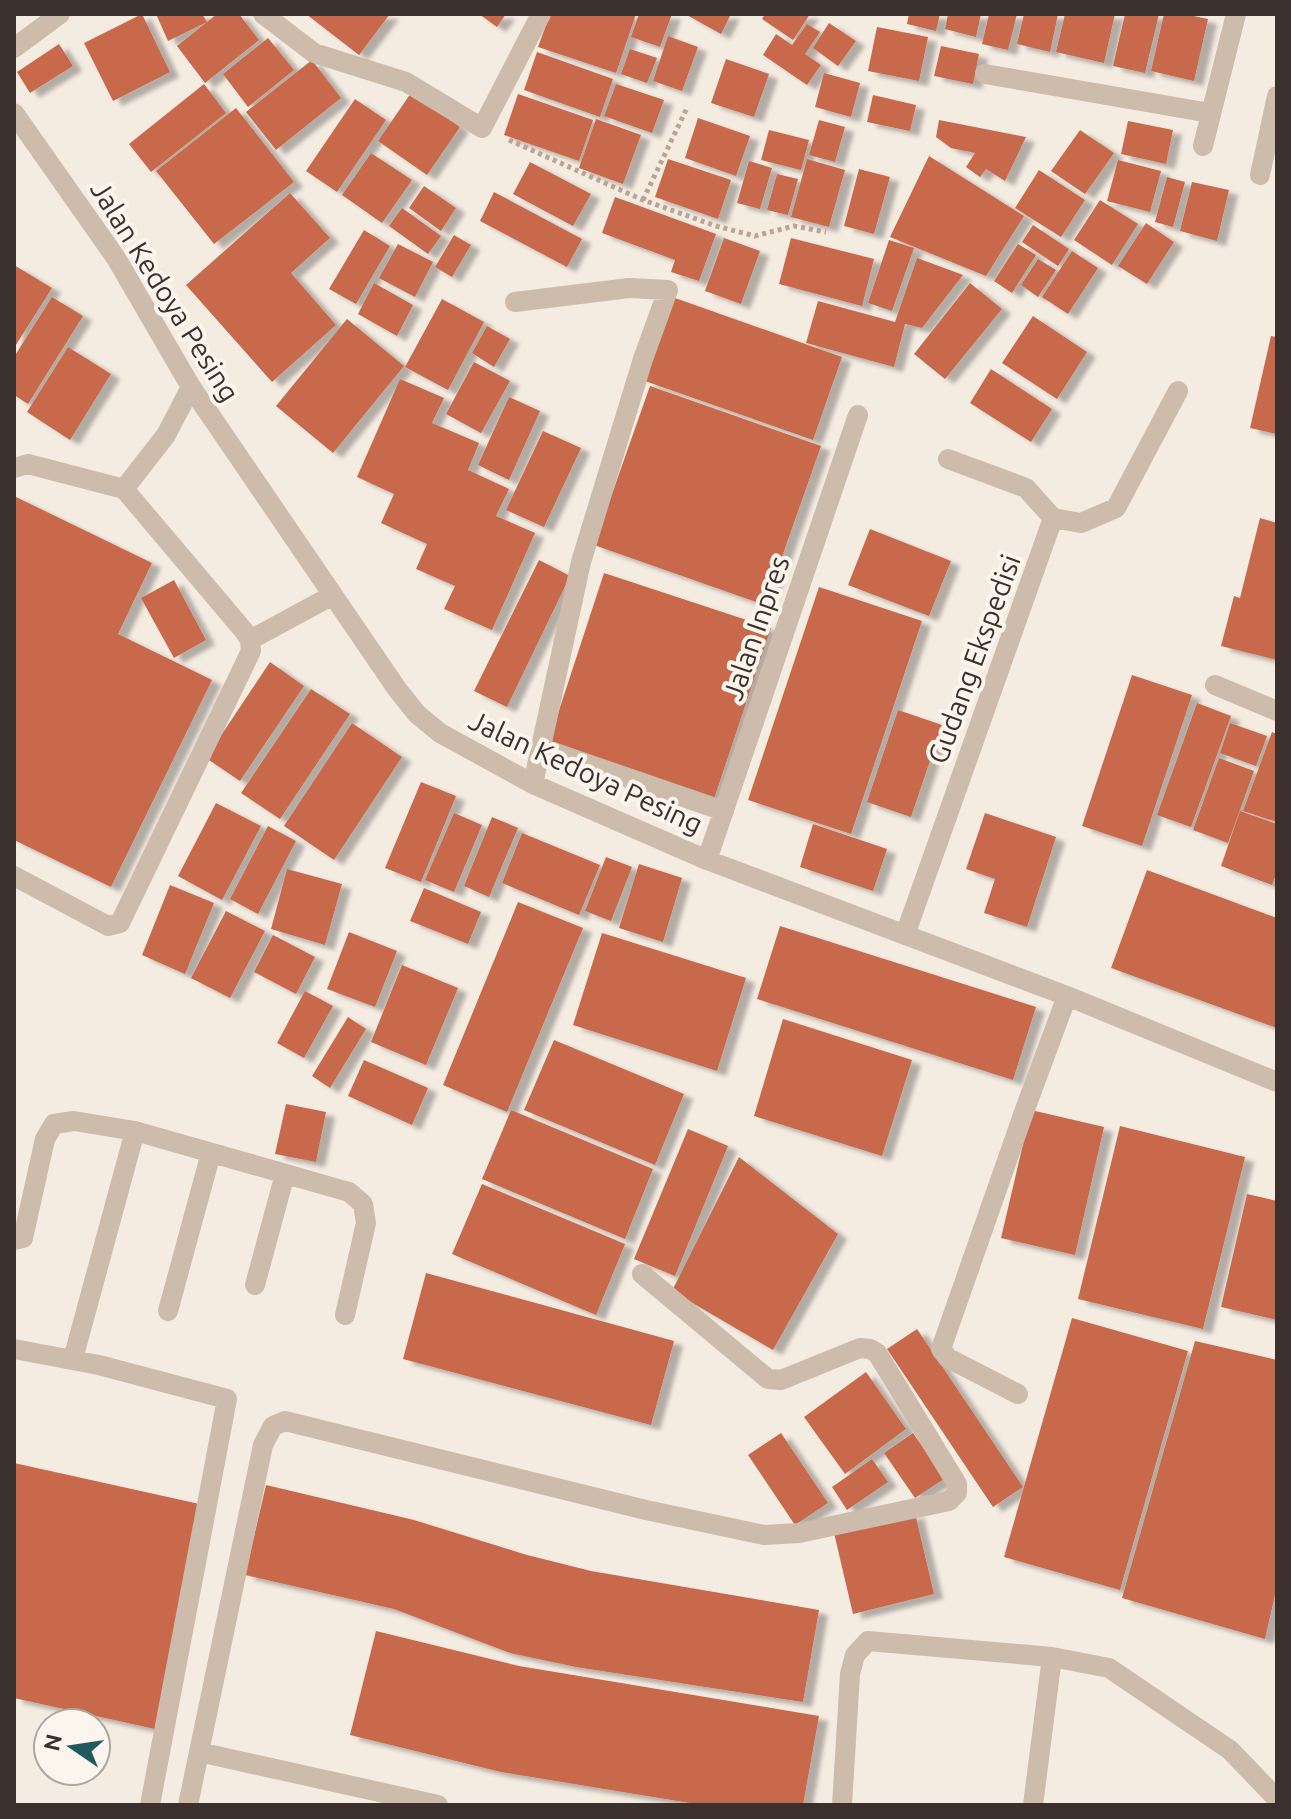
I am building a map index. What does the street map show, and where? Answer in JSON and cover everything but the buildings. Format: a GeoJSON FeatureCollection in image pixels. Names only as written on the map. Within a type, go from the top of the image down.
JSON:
{"type":"FeatureCollection","features":[{"type":"Feature","properties":{"kind":"street"},"geometry":{"type":"LineString","coordinates":[[14,48],[60,14]]}},
{"type":"Feature","properties":{"kind":"street"},"geometry":{"type":"LineString","coordinates":[[263,14],[314,53],[406,82],[482,128],[541,14]]}},
{"type":"Feature","properties":{"kind":"street"},"geometry":{"type":"LineString","coordinates":[[1203,146],[1236,14]]}},
{"type":"Feature","properties":{"kind":"street"},"geometry":{"type":"LineString","coordinates":[[985,74],[1210,113]]}},
{"type":"Feature","properties":{"kind":"street"},"geometry":{"type":"LineString","coordinates":[[1260,175],[1277,96]]}},
{"type":"Feature","properties":{"kind":"street","name":"Jalan Kedoya Pesing"},"geometry":{"type":"LineString","coordinates":[[14,113],[116,258],[191,387],[333,595],[417,714],[440,733],[533,784],[707,860],[1067,996],[1277,1082]]}},
{"type":"Feature","properties":{"kind":"street"},"geometry":{"type":"LineString","coordinates":[[515,302],[629,288],[668,290],[643,359],[581,562],[533,784]]}},
{"type":"Feature","properties":{"kind":"street"},"geometry":{"type":"LineString","coordinates":[[124,489],[166,435],[191,387]]}},
{"type":"Feature","properties":{"kind":"street"},"geometry":{"type":"LineString","coordinates":[[948,459],[1026,488],[1053,518],[1081,523],[1116,508],[1178,391]]}},
{"type":"Feature","properties":{"kind":"street","name":"Jalan Inpres"},"geometry":{"type":"LineString","coordinates":[[707,860],[858,415]]}},
{"type":"Feature","properties":{"kind":"street"},"geometry":{"type":"LineString","coordinates":[[14,468],[28,464],[124,489],[250,640],[251,651],[120,923],[108,926],[14,876]]}},
{"type":"Feature","properties":{"kind":"street","name":"Gudang Ekspedisi"},"geometry":{"type":"LineString","coordinates":[[905,935],[1053,518]]}},
{"type":"Feature","properties":{"kind":"street"},"geometry":{"type":"LineString","coordinates":[[250,640],[333,595]]}},
{"type":"Feature","properties":{"kind":"street"},"geometry":{"type":"LineString","coordinates":[[1215,685],[1277,711]]}},
{"type":"Feature","properties":{"kind":"street"},"geometry":{"type":"LineString","coordinates":[[541,748],[724,811]]}},
{"type":"Feature","properties":{"kind":"street"},"geometry":{"type":"LineString","coordinates":[[1018,1394],[948,1358],[941,1349],[1067,996]]}},
{"type":"Feature","properties":{"kind":"street"},"geometry":{"type":"LineString","coordinates":[[14,1240],[23,1238],[45,1139],[54,1124],[74,1121],[135,1131],[349,1192],[363,1204],[366,1223],[345,1315]]}},
{"type":"Feature","properties":{"kind":"street"},"geometry":{"type":"LineString","coordinates":[[73,1359],[135,1131]]}},
{"type":"Feature","properties":{"kind":"street"},"geometry":{"type":"LineString","coordinates":[[168,1311],[211,1153]]}},
{"type":"Feature","properties":{"kind":"street"},"geometry":{"type":"LineString","coordinates":[[255,1285],[285,1174]]}},
{"type":"Feature","properties":{"kind":"street"},"geometry":{"type":"LineString","coordinates":[[188,1805],[263,1445],[273,1426],[285,1421],[646,1510],[764,1535],[799,1533],[949,1501],[957,1493],[957,1484],[877,1353],[860,1348],[793,1376],[781,1380],[768,1379],[642,1274]]}},
{"type":"Feature","properties":{"kind":"street"},"geometry":{"type":"LineString","coordinates":[[14,1349],[73,1359],[227,1399],[150,1805]]}},
{"type":"Feature","properties":{"kind":"street"},"geometry":{"type":"LineString","coordinates":[[842,1805],[850,1674],[855,1655],[868,1641],[1052,1657],[1109,1668],[1230,1750],[1277,1799]]}},
{"type":"Feature","properties":{"kind":"street"},"geometry":{"type":"LineString","coordinates":[[1033,1805],[1052,1657]]}},
{"type":"Feature","properties":{"kind":"street"},"geometry":{"type":"LineString","coordinates":[[199,1752],[438,1805]]}},
{"type":"Feature","properties":{"kind":"path"},"geometry":{"type":"LineString","coordinates":[[643,200],[687,108]]}},
{"type":"Feature","properties":{"kind":"path"},"geometry":{"type":"LineString","coordinates":[[482,128],[643,200],[716,226],[755,236],[794,226],[826,232]]}}]}
